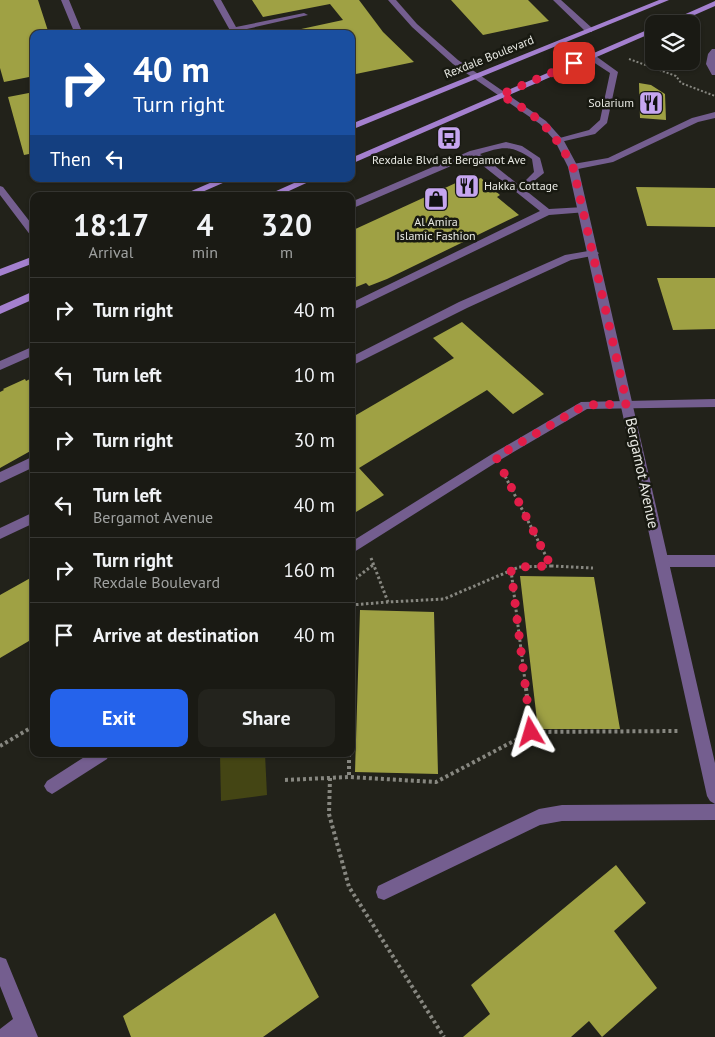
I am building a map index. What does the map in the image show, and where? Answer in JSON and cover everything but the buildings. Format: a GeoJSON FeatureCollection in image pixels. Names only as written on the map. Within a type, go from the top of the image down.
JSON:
{"type":"FeatureCollection","features":[{"type":"Feature","properties":{"kind":"main road","name":"Rexdale Boulevard"},"geometry":{"type":"LineString","coordinates":[[355,125],[665,0]]}},
{"type":"Feature","properties":{"kind":"main road"},"geometry":{"type":"LineString","coordinates":[[688,15],[715,3]]}},
{"type":"Feature","properties":{"kind":"main road"},"geometry":{"type":"LineString","coordinates":[[355,158],[645,33]]}},
{"type":"Feature","properties":{"kind":"main road"},"geometry":{"type":"LineString","coordinates":[[195,192],[220,182]]}},
{"type":"Feature","properties":{"kind":"main road"},"geometry":{"type":"LineString","coordinates":[[279,192],[303,182]]}},
{"type":"Feature","properties":{"kind":"main road"},"geometry":{"type":"LineString","coordinates":[[0,273],[30,261]]}},
{"type":"Feature","properties":{"kind":"main road"},"geometry":{"type":"LineString","coordinates":[[0,310],[30,297]]}},
{"type":"Feature","properties":{"kind":"street"},"geometry":{"type":"LineString","coordinates":[[64,0],[77,30]]}},
{"type":"Feature","properties":{"kind":"street"},"geometry":{"type":"LineString","coordinates":[[217,0],[233,30]]}},
{"type":"Feature","properties":{"kind":"street","name":"Bergamot Avenue"},"geometry":{"type":"LineString","coordinates":[[392,0],[407,20],[474,76],[500,95],[522,106],[548,127],[559,141],[573,167],[715,796]]}},
{"type":"Feature","properties":{"kind":"street"},"geometry":{"type":"LineString","coordinates":[[558,0],[588,30]]}},
{"type":"Feature","properties":{"kind":"street"},"geometry":{"type":"LineString","coordinates":[[242,30],[304,15]]}},
{"type":"Feature","properties":{"kind":"street"},"geometry":{"type":"LineString","coordinates":[[715,51],[712,54],[710,64],[715,73]]}},
{"type":"Feature","properties":{"kind":"street"},"geometry":{"type":"LineString","coordinates":[[559,141],[592,132],[604,121],[614,72],[590,56]]}},
{"type":"Feature","properties":{"kind":"street"},"geometry":{"type":"LineString","coordinates":[[573,167],[610,160],[695,120],[715,115]]}},
{"type":"Feature","properties":{"kind":"street"},"geometry":{"type":"LineString","coordinates":[[355,204],[473,153],[504,144],[522,147],[536,158],[539,173],[529,182]]}},
{"type":"Feature","properties":{"kind":"street"},"geometry":{"type":"LineString","coordinates":[[473,153],[547,212]]}},
{"type":"Feature","properties":{"kind":"street"},"geometry":{"type":"LineString","coordinates":[[0,189],[30,229]]}},
{"type":"Feature","properties":{"kind":"street"},"geometry":{"type":"LineString","coordinates":[[355,305],[547,212],[584,210]]}},
{"type":"Feature","properties":{"kind":"street"},"geometry":{"type":"LineString","coordinates":[[355,360],[463,305],[569,257],[594,254]]}},
{"type":"Feature","properties":{"kind":"street"},"geometry":{"type":"LineString","coordinates":[[0,366],[30,352]]}},
{"type":"Feature","properties":{"kind":"street"},"geometry":{"type":"LineString","coordinates":[[355,547],[496,457],[585,405],[715,403]]}},
{"type":"Feature","properties":{"kind":"street"},"geometry":{"type":"LineString","coordinates":[[0,478],[30,463]]}},
{"type":"Feature","properties":{"kind":"street"},"geometry":{"type":"LineString","coordinates":[[0,534],[30,519]]}},
{"type":"Feature","properties":{"kind":"street"},"geometry":{"type":"LineString","coordinates":[[662,561],[715,561]]}},
{"type":"Feature","properties":{"kind":"street"},"geometry":{"type":"LineString","coordinates":[[52,786],[97,757]]}},
{"type":"Feature","properties":{"kind":"street"},"geometry":{"type":"LineString","coordinates":[[384,892],[539,816],[562,813],[715,812]]}},
{"type":"Feature","properties":{"kind":"street"},"geometry":{"type":"LineString","coordinates":[[0,965],[26,1030],[4,1037]]}},
{"type":"Feature","properties":{"kind":"path"},"geometry":{"type":"LineString","coordinates":[[629,59],[676,76],[681,83],[715,96]]}},
{"type":"Feature","properties":{"kind":"path"},"geometry":{"type":"LineString","coordinates":[[496,457],[551,566]]}},
{"type":"Feature","properties":{"kind":"path"},"geometry":{"type":"LineString","coordinates":[[364,541],[388,602]]}},
{"type":"Feature","properties":{"kind":"path"},"geometry":{"type":"LineString","coordinates":[[355,579],[373,565]]}},
{"type":"Feature","properties":{"kind":"path"},"geometry":{"type":"LineString","coordinates":[[355,605],[444,600],[519,567],[593,568]]}},
{"type":"Feature","properties":{"kind":"path"},"geometry":{"type":"LineString","coordinates":[[511,570],[531,732]]}},
{"type":"Feature","properties":{"kind":"path"},"geometry":{"type":"LineString","coordinates":[[0,746],[30,728]]}},
{"type":"Feature","properties":{"kind":"path"},"geometry":{"type":"LineString","coordinates":[[285,780],[349,777],[436,782],[531,732],[700,732]]}},
{"type":"Feature","properties":{"kind":"path"},"geometry":{"type":"LineString","coordinates":[[349,757],[349,777]]}},
{"type":"Feature","properties":{"kind":"shaded area"},"geometry":{"type":"Polygon","coordinates":[[[220,757],[265,757],[267,795],[221,801],[220,757]]]}},
{"type":"Feature","properties":{"kind":"place","name":"Solarium"},"geometry":{"type":"Point","coordinates":[651,103]}},
{"type":"Feature","properties":{"kind":"place","name":"Rexdale Blvd at Bergamot Ave"},"geometry":{"type":"Point","coordinates":[449,138]}},
{"type":"Feature","properties":{"kind":"place","name":"Hakka Cottage"},"geometry":{"type":"Point","coordinates":[467,186]}},
{"type":"Feature","properties":{"kind":"place","name":"Al Amira Islamic Fashion"},"geometry":{"type":"Point","coordinates":[436,199]}},
{"type":"Feature","properties":{"kind":"route"},"geometry":{"type":"LineString","coordinates":[[531,732],[511,570],[519,567],[551,566],[496,457],[585,405],[627,404],[573,167],[559,141],[548,127],[522,106],[500,95],[574,63]]}}]}
